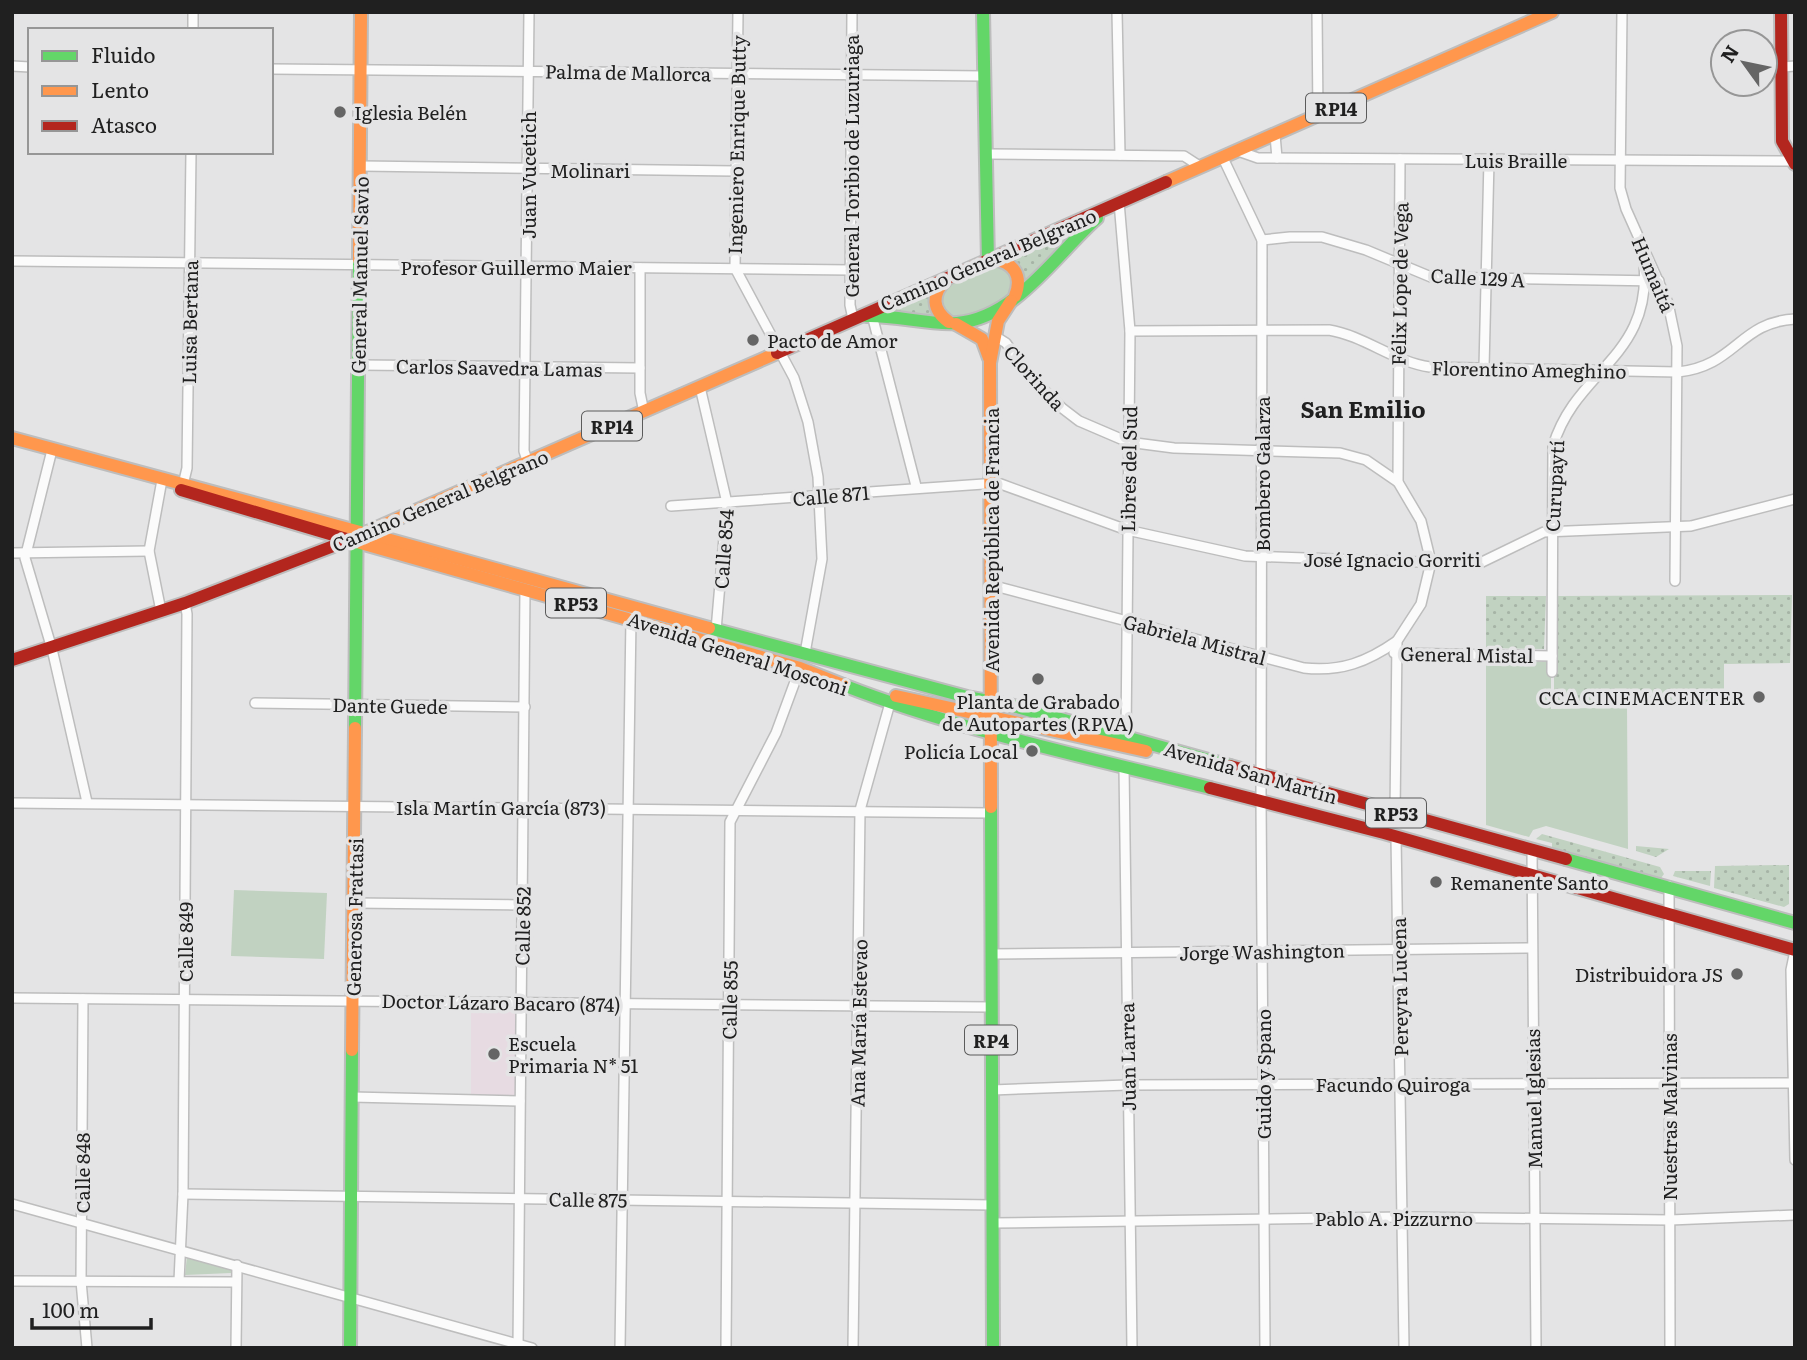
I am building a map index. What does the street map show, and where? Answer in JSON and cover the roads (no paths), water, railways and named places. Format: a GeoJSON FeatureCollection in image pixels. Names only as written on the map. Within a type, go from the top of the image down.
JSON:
{"type":"FeatureCollection","features":[{"type":"Feature","properties":{"kind":"main road","name":"General Manuel Savio"},"geometry":{"type":"LineString","coordinates":[[356,536],[361,12]]}},
{"type":"Feature","properties":{"kind":"main road"},"geometry":{"type":"LineString","coordinates":[[983,12],[990,260],[1005,261],[1017,271],[1020,282],[1013,299]]}},
{"type":"Feature","properties":{"kind":"main road","name":"Camino General Belgrano"},"geometry":{"type":"LineString","coordinates":[[12,660],[185,603],[356,536],[528,463],[927,285],[946,280],[1552,12]]}},
{"type":"Feature","properties":{"kind":"main road"},"geometry":{"type":"LineString","coordinates":[[1781,12],[1789,66],[1783,141],[1794,162]]}},
{"type":"Feature","properties":{"kind":"main road","name":"Camino General Belgrano"},"geometry":{"type":"LineString","coordinates":[[855,318],[872,316],[953,323],[973,320],[1013,299],[1089,224],[1119,202]]}},
{"type":"Feature","properties":{"kind":"main road","name":"RP4"},"geometry":{"type":"LineString","coordinates":[[946,280],[936,292],[934,307],[942,319],[953,323]]}},
{"type":"Feature","properties":{"kind":"main road","name":"Avenida República de Francia"},"geometry":{"type":"LineString","coordinates":[[990,717],[990,363],[998,321],[1013,299]]}},
{"type":"Feature","properties":{"kind":"main road","name":"Avenida República de Francia"},"geometry":{"type":"LineString","coordinates":[[953,323],[982,339],[990,363]]}},
{"type":"Feature","properties":{"kind":"main road","name":"Avenida General Mosconi"},"geometry":{"type":"LineString","coordinates":[[12,439],[356,536],[991,701]]}},
{"type":"Feature","properties":{"kind":"main road","name":"Avenida General Mosconi"},"geometry":{"type":"LineString","coordinates":[[356,536],[525,589],[800,668],[890,703],[991,732]]}},
{"type":"Feature","properties":{"kind":"main road","name":"Generosa Frattasi"},"geometry":{"type":"LineString","coordinates":[[350,1348],[357,705],[356,536]]}},
{"type":"Feature","properties":{"kind":"main road","name":"RP53"},"geometry":{"type":"LineString","coordinates":[[800,668],[883,694],[1244,771]]}},
{"type":"Feature","properties":{"kind":"main road","name":"Avenida San Martín"},"geometry":{"type":"LineString","coordinates":[[991,701],[1669,886],[1795,923]]}},
{"type":"Feature","properties":{"kind":"main road","name":"RP4"},"geometry":{"type":"LineString","coordinates":[[990,717],[993,1348]]}},
{"type":"Feature","properties":{"kind":"main road","name":"Avenida San Martín"},"geometry":{"type":"LineString","coordinates":[[991,732],[1396,836],[1795,951]]}},
{"type":"Feature","properties":{"kind":"street","name":"Juan Vucetich"},"geometry":{"type":"LineString","coordinates":[[528,463],[524,451],[529,12]]}},
{"type":"Feature","properties":{"kind":"street","name":"Ingeniero Enrique Butty"},"geometry":{"type":"LineString","coordinates":[[738,12],[734,171],[735,268],[782,350],[808,422],[820,496],[821,575],[805,653]]}},
{"type":"Feature","properties":{"kind":"street","name":"General Toribio de Luzuriaga"},"geometry":{"type":"LineString","coordinates":[[852,12],[851,270],[855,318]]}},
{"type":"Feature","properties":{"kind":"street"},"geometry":{"type":"LineString","coordinates":[[1117,12],[1119,155]]}},
{"type":"Feature","properties":{"kind":"street"},"geometry":{"type":"LineString","coordinates":[[1317,12],[1318,116]]}},
{"type":"Feature","properties":{"kind":"street","name":"Humaitá"},"geometry":{"type":"LineString","coordinates":[[1622,12],[1618,160],[1622,200],[1659,281],[1672,320],[1678,372],[1675,581]]}},
{"type":"Feature","properties":{"kind":"street","name":"Palma de Mallorca"},"geometry":{"type":"LineString","coordinates":[[273,69],[984,76]]}},
{"type":"Feature","properties":{"kind":"street"},"geometry":{"type":"LineString","coordinates":[[1275,135],[1277,158]]}},
{"type":"Feature","properties":{"kind":"street","name":"Luis Braille"},"geometry":{"type":"LineString","coordinates":[[1238,151],[1246,156],[1277,158],[1794,162]]}},
{"type":"Feature","properties":{"kind":"street","name":"Luisa Bertana"},"geometry":{"type":"LineString","coordinates":[[183,487],[191,154]]}},
{"type":"Feature","properties":{"kind":"street"},"geometry":{"type":"LineString","coordinates":[[986,154],[1184,156],[1201,168]]}},
{"type":"Feature","properties":{"kind":"street","name":"Bombero Galarza"},"geometry":{"type":"LineString","coordinates":[[1223,158],[1262,240],[1261,800]]}},
{"type":"Feature","properties":{"kind":"street","name":"Félix Lope de Vega"},"geometry":{"type":"LineString","coordinates":[[1398,482],[1400,159]]}},
{"type":"Feature","properties":{"kind":"street"},"geometry":{"type":"LineString","coordinates":[[1484,368],[1489,160]]}},
{"type":"Feature","properties":{"kind":"street","name":"Molinari"},"geometry":{"type":"LineString","coordinates":[[361,166],[734,171]]}},
{"type":"Feature","properties":{"kind":"street","name":"Libres del Sud"},"geometry":{"type":"LineString","coordinates":[[1119,202],[1130,331],[1126,737]]}},
{"type":"Feature","properties":{"kind":"street","name":"Calle 129 A"},"geometry":{"type":"LineString","coordinates":[[1262,240],[1322,237],[1366,250],[1399,266],[1431,277],[1659,281]]}},
{"type":"Feature","properties":{"kind":"street","name":"Curupaytí"},"geometry":{"type":"LineString","coordinates":[[1552,672],[1552,455],[1559,427],[1572,405],[1604,371],[1633,331],[1643,281],[1641,245]]}},
{"type":"Feature","properties":{"kind":"street","name":"Profesor Guillermo Maier"},"geometry":{"type":"LineString","coordinates":[[12,261],[851,270]]}},
{"type":"Feature","properties":{"kind":"street"},"geometry":{"type":"LineString","coordinates":[[640,268],[640,368],[644,412]]}},
{"type":"Feature","properties":{"kind":"street"},"geometry":{"type":"LineString","coordinates":[[872,316],[916,486]]}},
{"type":"Feature","properties":{"kind":"street","name":"Florentino Ameghino"},"geometry":{"type":"LineString","coordinates":[[1130,331],[1329,330],[1348,333],[1398,358],[1430,367],[1678,372],[1695,370],[1718,361],[1767,323],[1795,319]]}},
{"type":"Feature","properties":{"kind":"street","name":"Clorinda"},"geometry":{"type":"LineString","coordinates":[[995,336],[1006,343],[1028,374],[1062,408],[1079,421],[1128,442],[1174,448],[1262,449],[1352,456],[1398,482]]}},
{"type":"Feature","properties":{"kind":"street","name":"Carlos Saavedra Lamas"},"geometry":{"type":"LineString","coordinates":[[358,365],[640,368]]}},
{"type":"Feature","properties":{"kind":"street","name":"Calle 854"},"geometry":{"type":"LineString","coordinates":[[700,387],[727,503],[716,630]]}},
{"type":"Feature","properties":{"kind":"street"},"geometry":{"type":"LineString","coordinates":[[52,450],[25,553],[52,649],[87,802]]}},
{"type":"Feature","properties":{"kind":"street"},"geometry":{"type":"LineString","coordinates":[[161,611],[149,551],[162,480]]}},
{"type":"Feature","properties":{"kind":"street"},"geometry":{"type":"LineString","coordinates":[[1395,813],[1396,642],[1420,604],[1431,562],[1421,521],[1398,482]]}},
{"type":"Feature","properties":{"kind":"street","name":"Calle 871"},"geometry":{"type":"LineString","coordinates":[[671,506],[820,496],[916,486],[990,483]]}},
{"type":"Feature","properties":{"kind":"street","name":"José Ignacio Gorriti"},"geometry":{"type":"LineString","coordinates":[[990,483],[1003,484],[1127,530],[1262,558],[1431,562],[1486,562],[1538,534],[1551,531],[1675,527],[1795,499]]}},
{"type":"Feature","properties":{"kind":"street"},"geometry":{"type":"LineString","coordinates":[[12,553],[149,551]]}},
{"type":"Feature","properties":{"kind":"street","name":"Gabriela Mistral"},"geometry":{"type":"LineString","coordinates":[[991,585],[1262,657],[1323,670],[1361,663],[1396,642]]}},
{"type":"Feature","properties":{"kind":"street","name":"Calle 852"},"geometry":{"type":"LineString","coordinates":[[518,1346],[525,589]]}},
{"type":"Feature","properties":{"kind":"street","name":"Calle 849"},"geometry":{"type":"LineString","coordinates":[[179,1281],[183,1194],[185,603]]}},
{"type":"Feature","properties":{"kind":"street"},"geometry":{"type":"LineString","coordinates":[[620,1348],[631,618]]}},
{"type":"Feature","properties":{"kind":"street","name":"General Mistal"},"geometry":{"type":"LineString","coordinates":[[1381,652],[1552,656]]}},
{"type":"Feature","properties":{"kind":"street","name":"Calle 855"},"geometry":{"type":"LineString","coordinates":[[726,1348],[730,822],[776,733],[800,668]]}},
{"type":"Feature","properties":{"kind":"street","name":"Dante Guede"},"geometry":{"type":"LineString","coordinates":[[255,703],[525,707]]}},
{"type":"Feature","properties":{"kind":"street","name":"Ana María Estevao"},"geometry":{"type":"LineString","coordinates":[[853,1348],[860,810],[890,703]]}},
{"type":"Feature","properties":{"kind":"street","name":"Juan Larrea"},"geometry":{"type":"LineString","coordinates":[[1124,767],[1132,1348]]}},
{"type":"Feature","properties":{"kind":"street","name":"Guido y Spano"},"geometry":{"type":"LineString","coordinates":[[1261,800],[1265,1348]]}},
{"type":"Feature","properties":{"kind":"street","name":"Isla Martín García (873)"},"geometry":{"type":"LineString","coordinates":[[12,803],[736,808],[990,813]]}},
{"type":"Feature","properties":{"kind":"street","name":"Pereyra Lucena"},"geometry":{"type":"LineString","coordinates":[[1396,836],[1404,1348]]}},
{"type":"Feature","properties":{"kind":"street","name":"Manuel Iglesias"},"geometry":{"type":"LineString","coordinates":[[1532,849],[1536,1348]]}},
{"type":"Feature","properties":{"kind":"street","name":"Nuestras Malvinas"},"geometry":{"type":"LineString","coordinates":[[1669,886],[1670,1348]]}},
{"type":"Feature","properties":{"kind":"street"},"geometry":{"type":"LineString","coordinates":[[354,903],[522,905]]}},
{"type":"Feature","properties":{"kind":"street","name":"Jorge Washington"},"geometry":{"type":"LineString","coordinates":[[992,954],[1532,948]]}},
{"type":"Feature","properties":{"kind":"street"},"geometry":{"type":"LineString","coordinates":[[1795,951],[1791,970],[1795,1160]]}},
{"type":"Feature","properties":{"kind":"street","name":"Doctor Lázaro Bacaro (874)"},"geometry":{"type":"LineString","coordinates":[[12,998],[990,1007]]}},
{"type":"Feature","properties":{"kind":"street","name":"Calle 848"},"geometry":{"type":"LineString","coordinates":[[83,999],[81,1281],[87,1348]]}},
{"type":"Feature","properties":{"kind":"street","name":"Facundo Quiroga"},"geometry":{"type":"LineString","coordinates":[[992,1090],[1128,1085],[1793,1083]]}},
{"type":"Feature","properties":{"kind":"street"},"geometry":{"type":"LineString","coordinates":[[352,1097],[520,1101]]}},
{"type":"Feature","properties":{"kind":"street","name":"Calle 875"},"geometry":{"type":"LineString","coordinates":[[183,1194],[993,1205]]}},
{"type":"Feature","properties":{"kind":"street"},"geometry":{"type":"LineString","coordinates":[[12,1204],[533,1348]]}},
{"type":"Feature","properties":{"kind":"street","name":"Pablo A. Pizzurno"},"geometry":{"type":"LineString","coordinates":[[993,1223],[1402,1217],[1670,1220],[1795,1215]]}},
{"type":"Feature","properties":{"kind":"street"},"geometry":{"type":"LineString","coordinates":[[236,1348],[237,1265]]}},
{"type":"Feature","properties":{"kind":"street"},"geometry":{"type":"LineString","coordinates":[[12,1281],[235,1282]]}},
{"type":"Feature","properties":{"kind":"place","name":"Iglesia Belén"},"geometry":{"type":"Point","coordinates":[340,112]}},
{"type":"Feature","properties":{"kind":"place","name":"Pacto de Amor"},"geometry":{"type":"Point","coordinates":[753,340]}},
{"type":"Feature","properties":{"kind":"place","name":"Planta de Grabado de Autopartes (RPVA)"},"geometry":{"type":"Point","coordinates":[1038,679]}},
{"type":"Feature","properties":{"kind":"place","name":"CCA CINEMACENTER"},"geometry":{"type":"Point","coordinates":[1759,697]}},
{"type":"Feature","properties":{"kind":"place","name":"Policía Local"},"geometry":{"type":"Point","coordinates":[1032,751]}},
{"type":"Feature","properties":{"kind":"place","name":"Remanente Santo"},"geometry":{"type":"Point","coordinates":[1436,882]}},
{"type":"Feature","properties":{"kind":"place","name":"Distribuidora JS"},"geometry":{"type":"Point","coordinates":[1737,974]}},
{"type":"Feature","properties":{"kind":"place","name":"Escuela Primaria N* 51"},"geometry":{"type":"Point","coordinates":[494,1054]}},
{"type":"Feature","properties":{"kind":"district","name":"San Emilio"},"geometry":{"type":"Point","coordinates":[1363,408]}}]}
